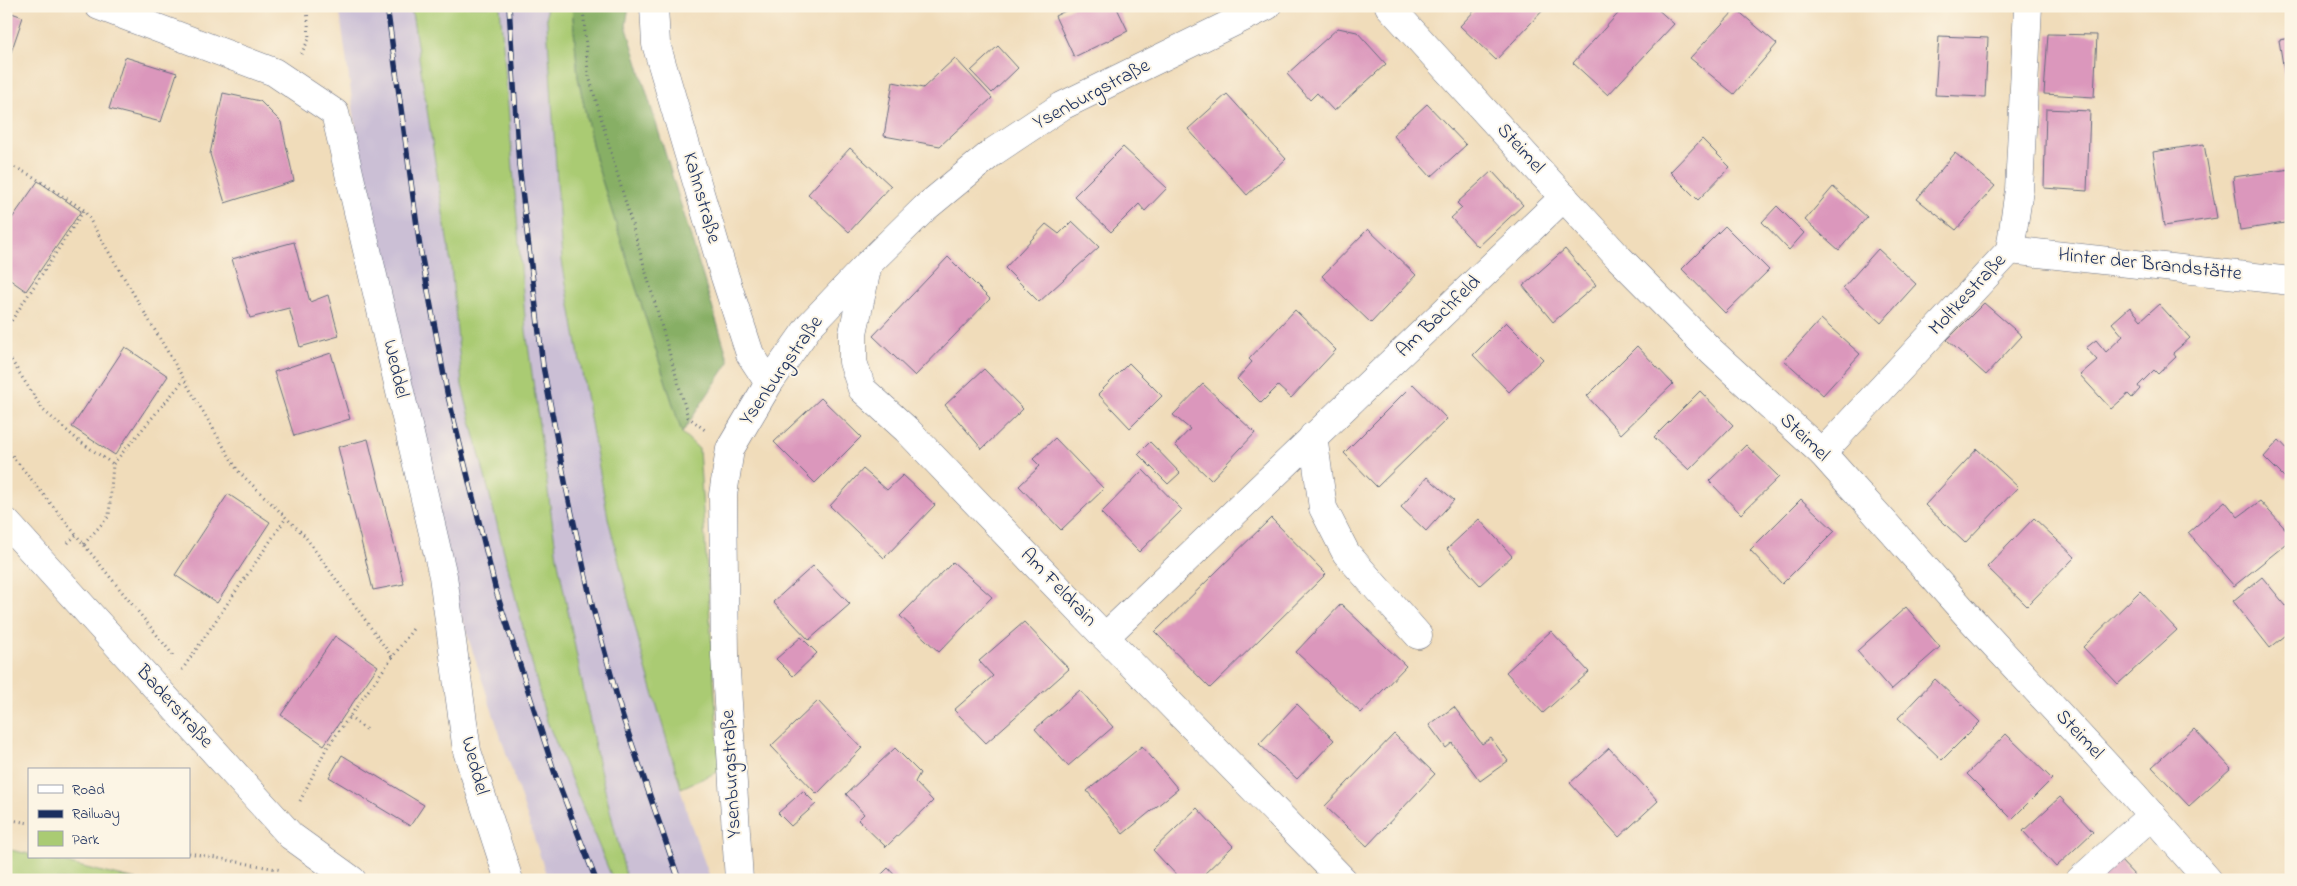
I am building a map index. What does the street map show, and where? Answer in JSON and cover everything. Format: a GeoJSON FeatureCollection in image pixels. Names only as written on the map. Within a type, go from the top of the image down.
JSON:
{"type":"FeatureCollection","features":[{"type":"Feature","properties":{"kind":"street","name":"Weddel"},"geometry":{"type":"LineString","coordinates":[[99,6],[274,72],[335,112],[443,576],[467,751],[509,880]]}},
{"type":"Feature","properties":{"kind":"street","name":"Kahnstraße"},"geometry":{"type":"LineString","coordinates":[[654,6],[656,44],[723,271],[750,354],[769,383]]}},
{"type":"Feature","properties":{"kind":"street","name":"Ysenburgstraße"},"geometry":{"type":"LineString","coordinates":[[739,880],[729,724],[723,575],[723,496],[730,448],[769,383],[810,325],[868,264],[925,208],[993,152],[1062,106],[1267,6]]}},
{"type":"Feature","properties":{"kind":"street","name":"Steimel"},"geometry":{"type":"LineString","coordinates":[[1389,6],[1619,258],[1712,352],[1822,453],[1969,617],[2152,815],[2208,880]]}},
{"type":"Feature","properties":{"kind":"street","name":"Moltkestraße"},"geometry":{"type":"LineString","coordinates":[[1822,453],[2010,250],[2019,190],[2028,6]]}},
{"type":"Feature","properties":{"kind":"street","name":"Am Bachfeld"},"geometry":{"type":"LineString","coordinates":[[1105,637],[1564,197]]}},
{"type":"Feature","properties":{"kind":"street","name":"Hinter der Brandstätte"},"geometry":{"type":"LineString","coordinates":[[2010,250],[2291,281]]}},
{"type":"Feature","properties":{"kind":"street","name":"Am Feldrain"},"geometry":{"type":"LineString","coordinates":[[868,264],[853,333],[853,362],[862,389],[907,430],[1105,637],[1343,880]]}},
{"type":"Feature","properties":{"kind":"street"},"geometry":{"type":"LineString","coordinates":[[1313,436],[1323,508],[1346,553],[1418,635]]}},
{"type":"Feature","properties":{"kind":"street","name":"Baderstraße"},"geometry":{"type":"LineString","coordinates":[[6,522],[291,836],[352,880]]}},
{"type":"Feature","properties":{"kind":"street"},"geometry":{"type":"LineString","coordinates":[[2080,880],[2152,815]]}},
{"type":"Feature","properties":{"kind":"path"},"geometry":{"type":"LineString","coordinates":[[299,58],[309,39],[308,6]]}},
{"type":"Feature","properties":{"kind":"path"},"geometry":{"type":"LineString","coordinates":[[583,6],[588,73],[688,417],[730,448]]}},
{"type":"Feature","properties":{"kind":"path"},"geometry":{"type":"LineString","coordinates":[[6,162],[32,176],[84,210],[238,471],[304,534],[392,657]]}},
{"type":"Feature","properties":{"kind":"path"},"geometry":{"type":"LineString","coordinates":[[6,329],[84,210]]}},
{"type":"Feature","properties":{"kind":"path"},"geometry":{"type":"LineString","coordinates":[[6,352],[43,410],[79,441],[114,464]]}},
{"type":"Feature","properties":{"kind":"path"},"geometry":{"type":"LineString","coordinates":[[84,544],[109,516],[114,464],[184,380]]}},
{"type":"Feature","properties":{"kind":"path"},"geometry":{"type":"LineString","coordinates":[[6,448],[189,676]]}},
{"type":"Feature","properties":{"kind":"path"},"geometry":{"type":"LineString","coordinates":[[183,669],[286,518]]}},
{"type":"Feature","properties":{"kind":"path"},"geometry":{"type":"LineString","coordinates":[[291,836],[288,822],[326,749],[415,626]]}},
{"type":"Feature","properties":{"kind":"path"},"geometry":{"type":"LineString","coordinates":[[349,717],[367,730]]}},
{"type":"Feature","properties":{"kind":"path"},"geometry":{"type":"LineString","coordinates":[[6,819],[28,823]]}},
{"type":"Feature","properties":{"kind":"path"},"geometry":{"type":"LineString","coordinates":[[190,853],[287,871]]}},
{"type":"Feature","properties":{"kind":"shaded area"},"geometry":{"type":"Polygon","coordinates":[[[339,6],[411,6],[451,265],[462,385],[546,719],[613,880],[548,880],[456,601],[367,208],[339,6]]]}},
{"type":"Feature","properties":{"kind":"shaded area"},"geometry":{"type":"Polygon","coordinates":[[[500,6],[546,6],[562,261],[608,518],[644,662],[690,822],[711,880],[627,880],[597,757],[557,557],[526,330],[500,6]]]}},
{"type":"Feature","properties":{"kind":"green space"},"geometry":{"type":"Polygon","coordinates":[[[411,6],[500,6],[526,330],[557,557],[597,757],[627,880],[613,880],[546,719],[462,385],[451,265],[411,6]]]}},
{"type":"Feature","properties":{"kind":"green space"},"geometry":{"type":"Polygon","coordinates":[[[546,6],[572,6],[578,77],[595,158],[682,433],[699,449],[720,771],[681,788],[644,662],[608,518],[562,261],[546,6]]]}},
{"type":"Feature","properties":{"kind":"green space"},"geometry":{"type":"Polygon","coordinates":[[[572,6],[629,6],[626,25],[729,362],[682,433],[595,158],[578,77],[572,6]]]}},
{"type":"Feature","properties":{"kind":"green space"},"geometry":{"type":"Polygon","coordinates":[[[6,849],[28,854],[28,858],[45,858],[136,880],[6,880],[6,849]]]}},
{"type":"Feature","properties":{"kind":"building"},"geometry":{"type":"Polygon","coordinates":[[[1075,6],[1116,6],[1128,31],[1074,57],[1055,16],[1075,6]]]}},
{"type":"Feature","properties":{"kind":"building"},"geometry":{"type":"Polygon","coordinates":[[[1479,6],[1547,6],[1496,60],[1460,26],[1479,6]]]}},
{"type":"Feature","properties":{"kind":"building"},"geometry":{"type":"Polygon","coordinates":[[[1625,6],[1654,6],[1674,24],[1608,95],[1573,63],[1625,6]]]}},
{"type":"Feature","properties":{"kind":"building"},"geometry":{"type":"Polygon","coordinates":[[[1736,9],[1777,44],[1734,94],[1690,58],[1736,9]]]}},
{"type":"Feature","properties":{"kind":"building"},"geometry":{"type":"Polygon","coordinates":[[[6,11],[23,17],[8,61],[6,60],[6,11]]]}},
{"type":"Feature","properties":{"kind":"building"},"geometry":{"type":"Polygon","coordinates":[[[1338,28],[1357,32],[1386,64],[1334,111],[1317,93],[1310,100],[1287,74],[1338,28]]]}},
{"type":"Feature","properties":{"kind":"building"},"geometry":{"type":"Polygon","coordinates":[[[2048,34],[2097,35],[2094,97],[2044,94],[2048,34]]]}},
{"type":"Feature","properties":{"kind":"building"},"geometry":{"type":"Polygon","coordinates":[[[1939,36],[1988,38],[1985,97],[1935,95],[1939,36]]]}},
{"type":"Feature","properties":{"kind":"building"},"geometry":{"type":"Polygon","coordinates":[[[2291,38],[2291,90],[2287,90],[2279,40],[2291,38]]]}},
{"type":"Feature","properties":{"kind":"building"},"geometry":{"type":"Polygon","coordinates":[[[998,46],[1018,68],[992,93],[971,71],[998,46]]]}},
{"type":"Feature","properties":{"kind":"building"},"geometry":{"type":"Polygon","coordinates":[[[125,57],[177,73],[161,122],[109,109],[125,57]]]}},
{"type":"Feature","properties":{"kind":"building"},"geometry":{"type":"Polygon","coordinates":[[[955,58],[992,98],[940,146],[884,136],[893,82],[923,88],[955,58]]]}},
{"type":"Feature","properties":{"kind":"building"},"geometry":{"type":"Polygon","coordinates":[[[223,93],[260,101],[281,122],[294,181],[225,203],[210,154],[223,93]]]}},
{"type":"Feature","properties":{"kind":"building"},"geometry":{"type":"Polygon","coordinates":[[[1227,94],[1286,159],[1247,195],[1188,129],[1227,94]]]}},
{"type":"Feature","properties":{"kind":"building"},"geometry":{"type":"Polygon","coordinates":[[[1427,104],[1466,145],[1431,177],[1393,135],[1427,104]]]}},
{"type":"Feature","properties":{"kind":"building"},"geometry":{"type":"Polygon","coordinates":[[[2046,109],[2090,111],[2087,191],[2044,188],[2046,109]]]}},
{"type":"Feature","properties":{"kind":"building"},"geometry":{"type":"Polygon","coordinates":[[[1702,139],[1730,167],[1698,200],[1670,172],[1702,139]]]}},
{"type":"Feature","properties":{"kind":"building"},"geometry":{"type":"Polygon","coordinates":[[[2204,144],[2217,218],[2164,226],[2153,152],[2204,144]]]}},
{"type":"Feature","properties":{"kind":"building"},"geometry":{"type":"Polygon","coordinates":[[[1123,147],[1167,188],[1145,211],[1139,204],[1111,232],[1074,196],[1123,147]]]}},
{"type":"Feature","properties":{"kind":"building"},"geometry":{"type":"Polygon","coordinates":[[[850,148],[891,186],[849,232],[808,194],[850,148]]]}},
{"type":"Feature","properties":{"kind":"building"},"geometry":{"type":"Polygon","coordinates":[[[1955,153],[1995,186],[1956,230],[1917,199],[1955,153]]]}},
{"type":"Feature","properties":{"kind":"building"},"geometry":{"type":"Polygon","coordinates":[[[2291,169],[2291,222],[2240,230],[2233,177],[2291,169]]]}},
{"type":"Feature","properties":{"kind":"building"},"geometry":{"type":"Polygon","coordinates":[[[1492,171],[1523,205],[1478,247],[1451,218],[1462,208],[1457,203],[1492,171]]]}},
{"type":"Feature","properties":{"kind":"building"},"geometry":{"type":"Polygon","coordinates":[[[38,181],[81,211],[26,291],[6,277],[6,227],[38,181]]]}},
{"type":"Feature","properties":{"kind":"building"},"geometry":{"type":"Polygon","coordinates":[[[1833,187],[1867,217],[1839,250],[1805,220],[1833,187]]]}},
{"type":"Feature","properties":{"kind":"building"},"geometry":{"type":"Polygon","coordinates":[[[1777,206],[1804,233],[1789,250],[1762,222],[1777,206]]]}},
{"type":"Feature","properties":{"kind":"building"},"geometry":{"type":"Polygon","coordinates":[[[1072,221],[1099,247],[1039,302],[1005,268],[1046,224],[1059,234],[1072,221]]]}},
{"type":"Feature","properties":{"kind":"building"},"geometry":{"type":"Polygon","coordinates":[[[1725,226],[1769,270],[1725,313],[1682,269],[1725,226]]]}},
{"type":"Feature","properties":{"kind":"building"},"geometry":{"type":"Polygon","coordinates":[[[1368,229],[1416,275],[1371,323],[1322,276],[1368,229]]]}},
{"type":"Feature","properties":{"kind":"building"},"geometry":{"type":"Polygon","coordinates":[[[294,242],[310,302],[328,295],[339,336],[300,347],[289,308],[250,318],[232,259],[294,242]]]}},
{"type":"Feature","properties":{"kind":"building"},"geometry":{"type":"Polygon","coordinates":[[[1565,249],[1596,285],[1553,322],[1523,286],[1565,249]]]}},
{"type":"Feature","properties":{"kind":"building"},"geometry":{"type":"Polygon","coordinates":[[[1878,249],[1916,284],[1881,323],[1843,288],[1878,249]]]}},
{"type":"Feature","properties":{"kind":"building"},"geometry":{"type":"Polygon","coordinates":[[[948,257],[990,299],[915,376],[873,336],[948,257]]]}},
{"type":"Feature","properties":{"kind":"building"},"geometry":{"type":"Polygon","coordinates":[[[1984,303],[2022,336],[1986,375],[1947,340],[1984,303]]]}},
{"type":"Feature","properties":{"kind":"building"},"geometry":{"type":"Polygon","coordinates":[[[2159,304],[2190,338],[2173,353],[2176,357],[2158,374],[2154,370],[2138,386],[2140,389],[2132,398],[2128,394],[2111,409],[2080,375],[2097,360],[2086,348],[2096,340],[2106,352],[2123,336],[2112,323],[2130,307],[2141,320],[2159,304]]]}},
{"type":"Feature","properties":{"kind":"building"},"geometry":{"type":"Polygon","coordinates":[[[1295,310],[1336,350],[1291,398],[1278,386],[1261,403],[1237,379],[1252,362],[1249,359],[1295,310]]]}},
{"type":"Feature","properties":{"kind":"building"},"geometry":{"type":"Polygon","coordinates":[[[1821,319],[1860,354],[1823,395],[1784,360],[1821,319]]]}},
{"type":"Feature","properties":{"kind":"building"},"geometry":{"type":"Polygon","coordinates":[[[1506,322],[1543,359],[1509,392],[1473,355],[1506,322]]]}},
{"type":"Feature","properties":{"kind":"building"},"geometry":{"type":"Polygon","coordinates":[[[1637,346],[1673,384],[1621,434],[1587,396],[1637,346]]]}},
{"type":"Feature","properties":{"kind":"building"},"geometry":{"type":"Polygon","coordinates":[[[125,347],[168,376],[115,455],[72,427],[125,347]]]}},
{"type":"Feature","properties":{"kind":"building"},"geometry":{"type":"Polygon","coordinates":[[[331,353],[350,419],[294,436],[274,372],[331,353]]]}},
{"type":"Feature","properties":{"kind":"building"},"geometry":{"type":"Polygon","coordinates":[[[1129,363],[1162,396],[1130,428],[1098,394],[1129,363]]]}},
{"type":"Feature","properties":{"kind":"building"},"geometry":{"type":"Polygon","coordinates":[[[984,369],[1023,409],[982,449],[945,405],[984,369]]]}},
{"type":"Feature","properties":{"kind":"building"},"geometry":{"type":"Polygon","coordinates":[[[1203,384],[1255,433],[1211,480],[1175,445],[1190,429],[1173,415],[1203,384]]]}},
{"type":"Feature","properties":{"kind":"building"},"geometry":{"type":"Polygon","coordinates":[[[1413,384],[1447,419],[1377,487],[1344,453],[1413,384]]]}},
{"type":"Feature","properties":{"kind":"building"},"geometry":{"type":"Polygon","coordinates":[[[1700,391],[1733,425],[1689,470],[1654,437],[1700,391]]]}},
{"type":"Feature","properties":{"kind":"building"},"geometry":{"type":"Polygon","coordinates":[[[821,398],[861,437],[815,483],[774,442],[821,398]]]}},
{"type":"Feature","properties":{"kind":"building"},"geometry":{"type":"Polygon","coordinates":[[[1055,438],[1104,489],[1061,530],[1019,486],[1040,466],[1033,459],[1055,438]]]}},
{"type":"Feature","properties":{"kind":"building"},"geometry":{"type":"Polygon","coordinates":[[[368,439],[404,584],[373,590],[338,447],[368,439]]]}},
{"type":"Feature","properties":{"kind":"building"},"geometry":{"type":"Polygon","coordinates":[[[2279,440],[2291,453],[2291,475],[2286,479],[2264,457],[2279,440]]]}},
{"type":"Feature","properties":{"kind":"building"},"geometry":{"type":"Polygon","coordinates":[[[1150,442],[1180,473],[1168,484],[1138,454],[1150,442]]]}},
{"type":"Feature","properties":{"kind":"building"},"geometry":{"type":"Polygon","coordinates":[[[1746,445],[1779,477],[1741,514],[1709,481],[1746,445]]]}},
{"type":"Feature","properties":{"kind":"building"},"geometry":{"type":"Polygon","coordinates":[[[1977,449],[2018,487],[1965,543],[1925,505],[1977,449]]]}},
{"type":"Feature","properties":{"kind":"building"},"geometry":{"type":"Polygon","coordinates":[[[863,469],[887,490],[903,475],[935,505],[884,558],[830,506],[863,469]]]}},
{"type":"Feature","properties":{"kind":"building"},"geometry":{"type":"Polygon","coordinates":[[[1143,470],[1182,510],[1139,552],[1101,513],[1143,470]]]}},
{"type":"Feature","properties":{"kind":"building"},"geometry":{"type":"Polygon","coordinates":[[[1427,477],[1454,500],[1426,531],[1401,507],[1427,477]]]}},
{"type":"Feature","properties":{"kind":"building"},"geometry":{"type":"Polygon","coordinates":[[[228,494],[270,522],[217,603],[175,575],[228,494]]]}},
{"type":"Feature","properties":{"kind":"building"},"geometry":{"type":"Polygon","coordinates":[[[1801,499],[1835,531],[1782,584],[1750,550],[1801,499]]]}},
{"type":"Feature","properties":{"kind":"building"},"geometry":{"type":"Polygon","coordinates":[[[2225,501],[2238,517],[2260,501],[2291,535],[2291,540],[2234,586],[2188,533],[2225,501]]]}},
{"type":"Feature","properties":{"kind":"building"},"geometry":{"type":"Polygon","coordinates":[[[1271,518],[1326,574],[1210,688],[1155,632],[1271,518]]]}},
{"type":"Feature","properties":{"kind":"building"},"geometry":{"type":"Polygon","coordinates":[[[2034,518],[2075,557],[2027,606],[1987,567],[2034,518]]]}},
{"type":"Feature","properties":{"kind":"building"},"geometry":{"type":"Polygon","coordinates":[[[1479,519],[1512,556],[1480,585],[1447,549],[1479,519]]]}},
{"type":"Feature","properties":{"kind":"building"},"geometry":{"type":"Polygon","coordinates":[[[953,562],[992,597],[939,652],[900,616],[953,562]]]}},
{"type":"Feature","properties":{"kind":"building"},"geometry":{"type":"Polygon","coordinates":[[[813,566],[850,604],[809,640],[773,602],[813,566]]]}},
{"type":"Feature","properties":{"kind":"building"},"geometry":{"type":"Polygon","coordinates":[[[2262,577],[2291,612],[2291,631],[2270,648],[2233,601],[2262,577]]]}},
{"type":"Feature","properties":{"kind":"building"},"geometry":{"type":"Polygon","coordinates":[[[2140,591],[2177,630],[2118,684],[2083,647],[2140,591]]]}},
{"type":"Feature","properties":{"kind":"building"},"geometry":{"type":"Polygon","coordinates":[[[1341,604],[1406,666],[1361,713],[1296,652],[1341,604]]]}},
{"type":"Feature","properties":{"kind":"building"},"geometry":{"type":"Polygon","coordinates":[[[1906,607],[1940,647],[1891,690],[1857,651],[1906,607]]]}},
{"type":"Feature","properties":{"kind":"building"},"geometry":{"type":"Polygon","coordinates":[[[1024,622],[1069,669],[986,743],[954,710],[993,676],[979,661],[1024,622]]]}},
{"type":"Feature","properties":{"kind":"building"},"geometry":{"type":"Polygon","coordinates":[[[1551,631],[1589,672],[1543,713],[1506,672],[1551,631]]]}},
{"type":"Feature","properties":{"kind":"building"},"geometry":{"type":"Polygon","coordinates":[[[335,636],[378,666],[324,745],[281,715],[335,636]]]}},
{"type":"Feature","properties":{"kind":"building"},"geometry":{"type":"Polygon","coordinates":[[[801,637],[817,653],[793,676],[776,659],[801,637]]]}},
{"type":"Feature","properties":{"kind":"building"},"geometry":{"type":"Polygon","coordinates":[[[1935,679],[1980,722],[1942,760],[1898,718],[1935,679]]]}},
{"type":"Feature","properties":{"kind":"building"},"geometry":{"type":"Polygon","coordinates":[[[1080,690],[1113,727],[1068,766],[1035,729],[1080,690]]]}},
{"type":"Feature","properties":{"kind":"building"},"geometry":{"type":"Polygon","coordinates":[[[818,701],[862,748],[817,794],[771,746],[818,701]]]}},
{"type":"Feature","properties":{"kind":"building"},"geometry":{"type":"Polygon","coordinates":[[[1297,704],[1334,740],[1297,779],[1259,744],[1297,704]]]}},
{"type":"Feature","properties":{"kind":"building"},"geometry":{"type":"Polygon","coordinates":[[[1454,707],[1482,744],[1491,738],[1508,761],[1480,781],[1452,743],[1446,748],[1429,725],[1454,707]]]}},
{"type":"Feature","properties":{"kind":"building"},"geometry":{"type":"Polygon","coordinates":[[[2194,729],[2231,768],[2189,806],[2152,767],[2194,729]]]}},
{"type":"Feature","properties":{"kind":"building"},"geometry":{"type":"Polygon","coordinates":[[[1394,734],[1435,774],[1367,846],[1325,806],[1394,734]]]}},
{"type":"Feature","properties":{"kind":"building"},"geometry":{"type":"Polygon","coordinates":[[[2006,734],[2052,779],[2012,819],[1967,774],[2006,734]]]}},
{"type":"Feature","properties":{"kind":"building"},"geometry":{"type":"Polygon","coordinates":[[[1142,746],[1178,789],[1123,834],[1087,791],[1142,746]]]}},
{"type":"Feature","properties":{"kind":"building"},"geometry":{"type":"Polygon","coordinates":[[[895,748],[920,773],[915,782],[933,801],[886,847],[858,820],[864,814],[846,794],[895,748]]]}},
{"type":"Feature","properties":{"kind":"building"},"geometry":{"type":"Polygon","coordinates":[[[1609,748],[1658,801],[1619,837],[1570,783],[1609,748]]]}},
{"type":"Feature","properties":{"kind":"building"},"geometry":{"type":"Polygon","coordinates":[[[342,755],[424,805],[410,826],[329,777],[342,755]]]}},
{"type":"Feature","properties":{"kind":"building"},"geometry":{"type":"Polygon","coordinates":[[[803,791],[816,804],[791,826],[778,813],[803,791]]]}},
{"type":"Feature","properties":{"kind":"building"},"geometry":{"type":"Polygon","coordinates":[[[2060,797],[2093,832],[2056,867],[2023,831],[2060,797]]]}},
{"type":"Feature","properties":{"kind":"building"},"geometry":{"type":"Polygon","coordinates":[[[1197,808],[1233,846],[1198,880],[1181,880],[1153,850],[1197,808]]]}},
{"type":"Feature","properties":{"kind":"building"},"geometry":{"type":"Polygon","coordinates":[[[2117,857],[2139,880],[2093,880],[2117,857]]]}},
{"type":"Feature","properties":{"kind":"building"},"geometry":{"type":"Polygon","coordinates":[[[888,868],[899,880],[876,880],[888,868]]]}},
{"type":"Feature","properties":{"kind":"railway"},"geometry":{"type":"LineString","coordinates":[[387,6],[420,248],[447,392],[496,591],[556,777],[596,880]]}},
{"type":"Feature","properties":{"kind":"railway"},"geometry":{"type":"LineString","coordinates":[[509,6],[519,165],[543,366],[566,487],[592,605],[622,715],[679,880]]}}]}
